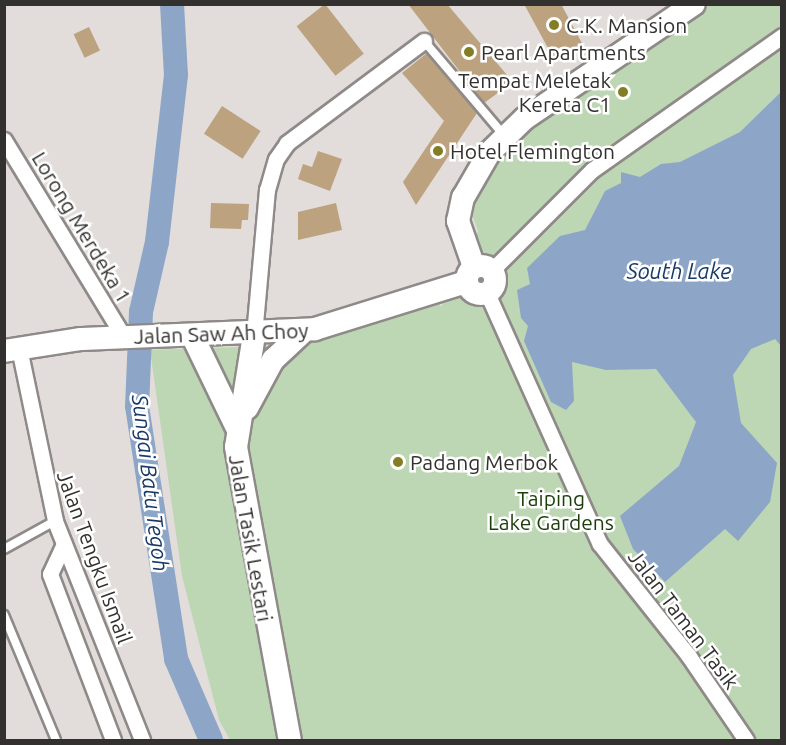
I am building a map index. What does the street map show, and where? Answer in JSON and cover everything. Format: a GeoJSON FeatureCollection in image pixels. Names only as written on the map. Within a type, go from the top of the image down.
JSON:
{"type":"FeatureCollection","features":[{"type":"Feature","properties":{"kind":"street"},"geometry":{"type":"LineString","coordinates":[[487,293],[474,293],[478,273],[460,230],[462,198],[504,135],[694,4]]}},
{"type":"Feature","properties":{"kind":"street"},"geometry":{"type":"LineString","coordinates":[[478,273],[591,170],[782,36]]}},
{"type":"Feature","properties":{"kind":"street"},"geometry":{"type":"LineString","coordinates":[[254,335],[267,190],[276,159],[287,143],[424,41]]}},
{"type":"Feature","properties":{"kind":"street","name":"Lorong Merdeka 1"},"geometry":{"type":"LineString","coordinates":[[4,140],[136,337]]}},
{"type":"Feature","properties":{"kind":"street","name":"Jalan Saw Ah Choy"},"geometry":{"type":"LineString","coordinates":[[12,350],[136,337],[254,335],[304,331],[338,325],[478,273]]}},
{"type":"Feature","properties":{"kind":"street","name":"Jalan Taman Tasik"},"geometry":{"type":"LineString","coordinates":[[487,293],[600,544],[688,655],[746,741]]}},
{"type":"Feature","properties":{"kind":"street"},"geometry":{"type":"LineString","coordinates":[[236,426],[273,360],[304,331]]}},
{"type":"Feature","properties":{"kind":"street","name":"Jalan Tasik Lestari"},"geometry":{"type":"LineString","coordinates":[[254,335],[236,426],[279,705],[290,741]]}},
{"type":"Feature","properties":{"kind":"street"},"geometry":{"type":"LineString","coordinates":[[193,337],[236,426]]}},
{"type":"Feature","properties":{"kind":"street","name":"Jalan Tengku Ismail"},"geometry":{"type":"LineString","coordinates":[[12,350],[55,521],[142,740]]}},
{"type":"Feature","properties":{"kind":"street"},"geometry":{"type":"LineString","coordinates":[[64,544],[50,574],[113,741]]}},
{"type":"Feature","properties":{"kind":"lane"},"geometry":{"type":"LineString","coordinates":[[424,41],[504,135]]}},
{"type":"Feature","properties":{"kind":"lane"},"geometry":{"type":"LineString","coordinates":[[4,549],[55,521]]}},
{"type":"Feature","properties":{"kind":"lane"},"geometry":{"type":"LineString","coordinates":[[4,615],[56,741]]}},
{"type":"Feature","properties":{"kind":"green space","name":"Taiping Lake Gardens"},"geometry":{"type":"Polygon","coordinates":[[[703,5],[781,5],[781,740],[230,740],[219,720],[182,576],[150,350],[275,346],[439,303],[441,307],[478,231],[468,203],[503,141],[703,5]]]}},
{"type":"Feature","properties":{"kind":"water","name":"South Lake"},"geometry":{"type":"Polygon","coordinates":[[[781,92],[781,346],[775,339],[751,349],[733,375],[741,423],[777,463],[770,502],[738,541],[725,529],[665,582],[633,549],[620,516],[679,466],[696,422],[656,369],[606,370],[572,362],[574,401],[566,410],[551,402],[524,341],[528,326],[521,318],[517,290],[530,284],[527,268],[560,236],[585,230],[605,191],[621,183],[621,172],[640,177],[661,164],[680,162],[740,132],[781,92]]]}},
{"type":"Feature","properties":{"kind":"building"},"geometry":{"type":"Polygon","coordinates":[[[325,4],[364,54],[335,76],[297,26],[325,4]]]}},
{"type":"Feature","properties":{"kind":"building","name":"Pearl Apartments"},"geometry":{"type":"Polygon","coordinates":[[[408,4],[447,4],[513,82],[484,103],[408,4]]]}},
{"type":"Feature","properties":{"kind":"building","name":"C.K. Mansion"},"geometry":{"type":"Polygon","coordinates":[[[524,4],[561,4],[583,45],[555,61],[524,4]]]}},
{"type":"Feature","properties":{"kind":"building"},"geometry":{"type":"Polygon","coordinates":[[[89,27],[100,51],[85,58],[74,34],[89,27]]]}},
{"type":"Feature","properties":{"kind":"building","name":"Hotel Flemington"},"geometry":{"type":"Polygon","coordinates":[[[427,53],[477,113],[416,205],[403,182],[444,121],[402,73],[427,53]]]}},
{"type":"Feature","properties":{"kind":"building"},"geometry":{"type":"Polygon","coordinates":[[[222,106],[261,131],[243,159],[204,134],[222,106]]]}},
{"type":"Feature","properties":{"kind":"building"},"geometry":{"type":"Polygon","coordinates":[[[318,151],[342,159],[330,191],[298,179],[303,164],[312,167],[318,151]]]}},
{"type":"Feature","properties":{"kind":"building"},"geometry":{"type":"Polygon","coordinates":[[[211,203],[249,204],[248,220],[242,220],[241,229],[210,228],[211,203]]]}},
{"type":"Feature","properties":{"kind":"building"},"geometry":{"type":"Polygon","coordinates":[[[336,203],[342,230],[298,240],[298,212],[336,203]]]}},
{"type":"Feature","properties":{"kind":"waterway","name":"Sungai Batu Tegoh"},"geometry":{"type":"LineString","coordinates":[[172,4],[176,75],[157,242],[141,312],[137,406],[176,659],[211,740]]}},
{"type":"Feature","properties":{"kind":"place","name":"C.K. Mansion"},"geometry":{"type":"Point","coordinates":[554,25]}},
{"type":"Feature","properties":{"kind":"place","name":"Pearl Apartments"},"geometry":{"type":"Point","coordinates":[469,52]}},
{"type":"Feature","properties":{"kind":"place","name":"Tempat Meletak Kereta C1"},"geometry":{"type":"Point","coordinates":[623,92]}},
{"type":"Feature","properties":{"kind":"place","name":"Hotel Flemington"},"geometry":{"type":"Point","coordinates":[438,151]}},
{"type":"Feature","properties":{"kind":"place","name":"Padang Merbok"},"geometry":{"type":"Point","coordinates":[398,462]}}]}
